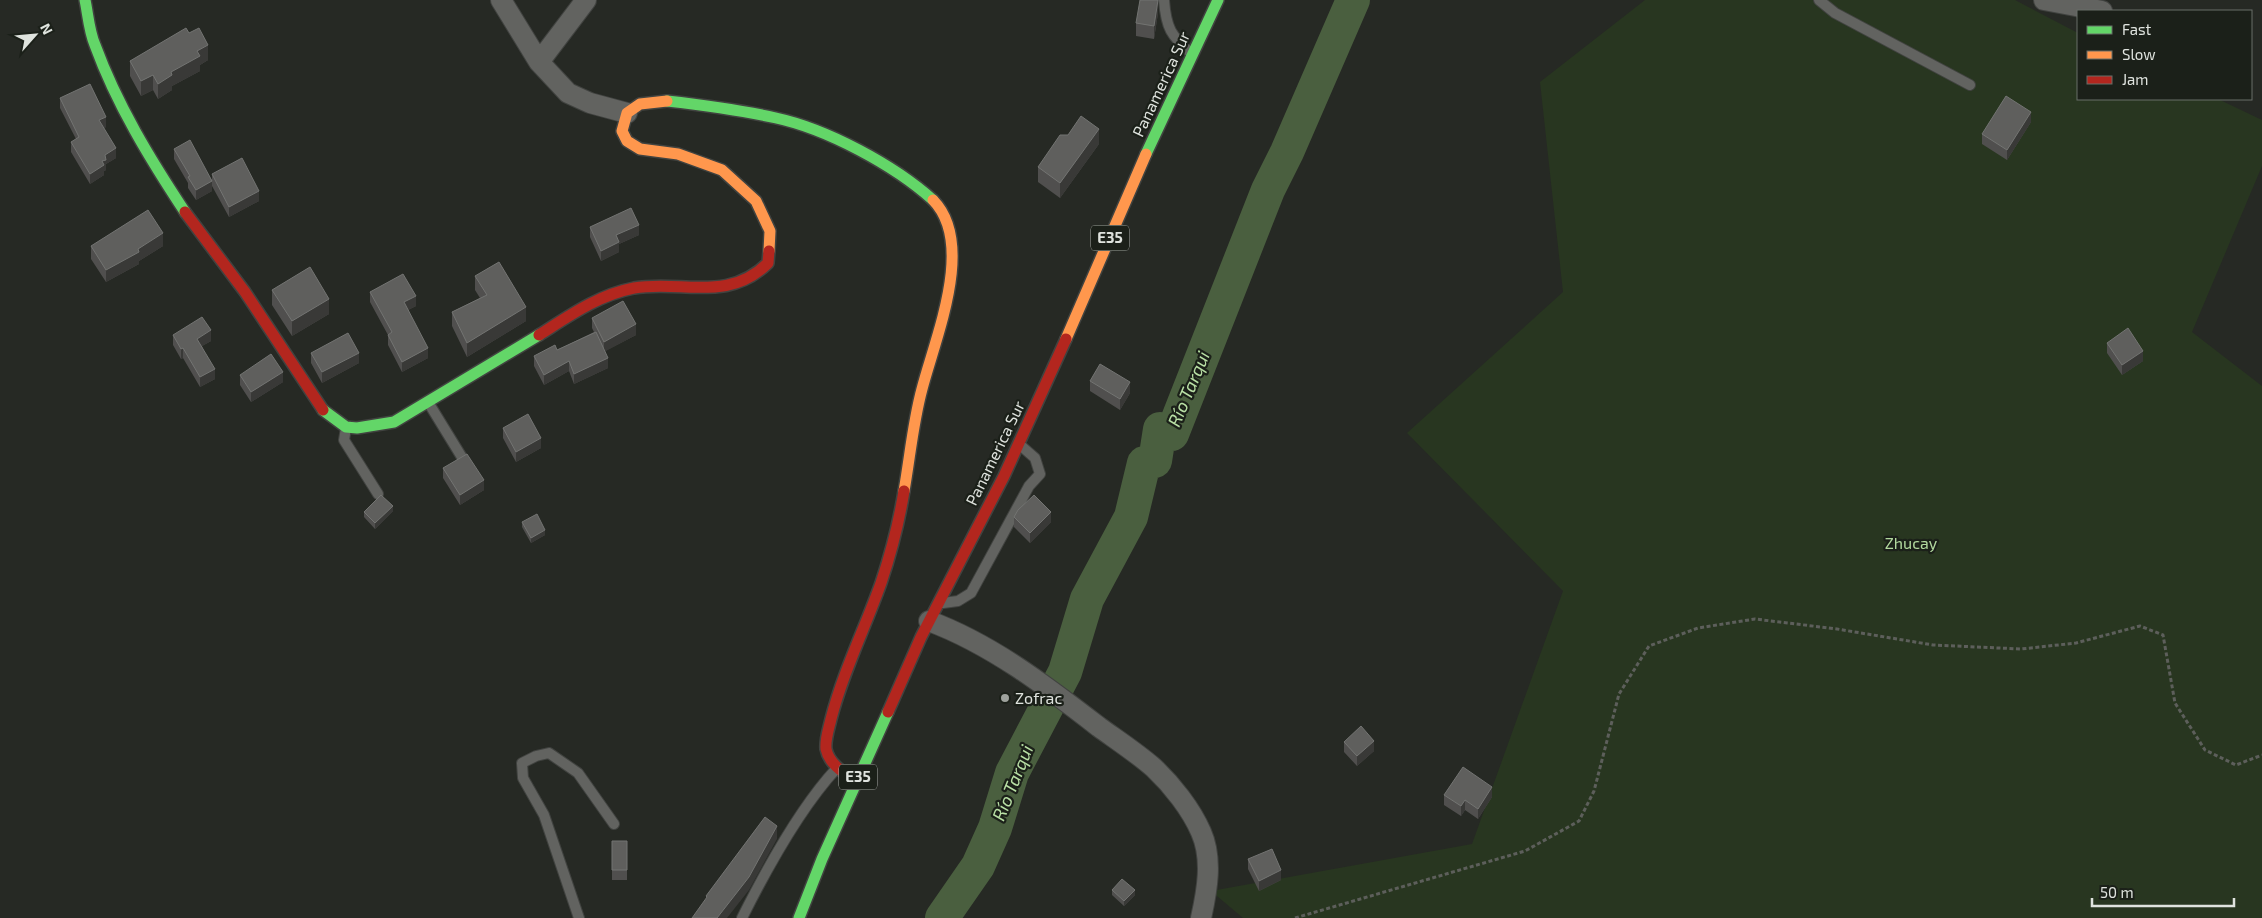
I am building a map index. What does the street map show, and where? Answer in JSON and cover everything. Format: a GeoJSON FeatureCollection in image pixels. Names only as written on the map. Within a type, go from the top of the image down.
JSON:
{"type":"FeatureCollection","features":[{"type":"Feature","properties":{"kind":"main road"},"geometry":{"type":"LineString","coordinates":[[85,0],[94,43],[122,106],[147,154],[189,218],[245,292],[320,408],[346,427],[394,422],[500,360],[584,307],[608,295],[635,288],[672,287],[698,289],[738,283],[757,274],[768,263],[770,231],[756,200],[722,170],[678,154],[640,149],[627,141],[622,131],[627,113],[640,104],[661,100],[715,106],[777,118],[811,129],[878,160],[912,181],[935,202],[951,231],[953,251],[945,310],[921,391],[899,520],[881,582],[838,695],[827,736],[826,748],[830,760],[856,781]]}},
{"type":"Feature","properties":{"kind":"main road","name":"Panamerica Sur"},"geometry":{"type":"LineString","coordinates":[[799,918],[856,781],[933,612],[1018,444],[1153,138],[1218,0]]}},
{"type":"Feature","properties":{"kind":"street"},"geometry":{"type":"LineString","coordinates":[[501,0],[540,62],[568,92],[590,103],[627,113]]}},
{"type":"Feature","properties":{"kind":"street"},"geometry":{"type":"LineString","coordinates":[[540,62],[586,0]]}},
{"type":"Feature","properties":{"kind":"street"},"geometry":{"type":"LineString","coordinates":[[2044,0],[2097,10]]}},
{"type":"Feature","properties":{"kind":"street"},"geometry":{"type":"LineString","coordinates":[[933,612],[1078,710],[1154,768],[1181,799],[1202,833],[1208,860],[1208,870],[1207,889],[1201,918]]}},
{"type":"Feature","properties":{"kind":"lane"},"geometry":{"type":"LineString","coordinates":[[1164,0],[1165,20],[1174,39],[1192,54]]}},
{"type":"Feature","properties":{"kind":"lane"},"geometry":{"type":"LineString","coordinates":[[1819,0],[1834,13],[1970,85]]}},
{"type":"Feature","properties":{"kind":"lane"},"geometry":{"type":"LineString","coordinates":[[427,401],[463,459]]}},
{"type":"Feature","properties":{"kind":"lane"},"geometry":{"type":"LineString","coordinates":[[346,427],[344,440],[378,494]]}},
{"type":"Feature","properties":{"kind":"lane"},"geometry":{"type":"LineString","coordinates":[[933,612],[971,593],[1029,486],[1040,474],[1035,458],[1018,444]]}},
{"type":"Feature","properties":{"kind":"lane"},"geometry":{"type":"LineString","coordinates":[[579,918],[544,815],[523,778],[522,763],[536,756],[549,753],[578,773],[614,824]]}},
{"type":"Feature","properties":{"kind":"lane"},"geometry":{"type":"LineString","coordinates":[[742,918],[757,889],[818,789],[838,768]]}},
{"type":"Feature","properties":{"kind":"path"},"geometry":{"type":"LineString","coordinates":[[1296,918],[1525,851],[1579,821],[1594,791],[1619,694],[1649,646],[1698,628],[1755,619],[1837,629],[1934,645],[2021,649],[2076,643],[2140,626],[2163,636],[2175,703],[2205,750],[2236,765],[2262,755]]}},
{"type":"Feature","properties":{"kind":"green space","name":"Zhucay"},"geometry":{"type":"Polygon","coordinates":[[[1645,0],[2015,0],[2077,32],[2077,100],[2220,100],[2262,120],[2262,166],[2192,332],[2262,386],[2262,918],[1243,918],[1211,891],[1472,844],[1563,591],[1407,433],[1563,292],[1540,82],[1645,0]]]}},
{"type":"Feature","properties":{"kind":"building"},"geometry":{"type":"Polygon","coordinates":[[[1140,0],[1158,0],[1154,26],[1136,23],[1140,0]]]}},
{"type":"Feature","properties":{"kind":"building"},"geometry":{"type":"Polygon","coordinates":[[[186,28],[189,33],[199,28],[208,45],[197,51],[200,56],[171,72],[172,75],[158,84],[153,75],[141,81],[130,61],[186,28]]]}},
{"type":"Feature","properties":{"kind":"building"},"geometry":{"type":"Polygon","coordinates":[[[90,84],[106,117],[99,120],[116,148],[105,155],[106,160],[102,161],[104,165],[90,174],[71,142],[79,137],[60,98],[90,84]]]}},
{"type":"Feature","properties":{"kind":"building"},"geometry":{"type":"Polygon","coordinates":[[[2006,96],[2031,112],[2007,150],[1982,134],[2006,96]]]}},
{"type":"Feature","properties":{"kind":"building"},"geometry":{"type":"Polygon","coordinates":[[[1081,116],[1099,129],[1060,183],[1038,167],[1060,135],[1068,135],[1081,116]]]}},
{"type":"Feature","properties":{"kind":"building"},"geometry":{"type":"Polygon","coordinates":[[[190,140],[212,181],[196,190],[174,149],[190,140]]]}},
{"type":"Feature","properties":{"kind":"building"},"geometry":{"type":"Polygon","coordinates":[[[242,158],[259,191],[229,207],[212,174],[242,158]]]}},
{"type":"Feature","properties":{"kind":"building"},"geometry":{"type":"Polygon","coordinates":[[[631,208],[639,225],[616,235],[619,242],[601,251],[590,227],[631,208]]]}},
{"type":"Feature","properties":{"kind":"building"},"geometry":{"type":"Polygon","coordinates":[[[148,210],[163,233],[138,249],[139,252],[106,270],[91,246],[148,210]]]}},
{"type":"Feature","properties":{"kind":"building"},"geometry":{"type":"Polygon","coordinates":[[[499,262],[526,307],[467,343],[452,312],[487,295],[475,276],[499,262]]]}},
{"type":"Feature","properties":{"kind":"building"},"geometry":{"type":"Polygon","coordinates":[[[310,267],[329,299],[292,321],[272,290],[310,267]]]}},
{"type":"Feature","properties":{"kind":"building"},"geometry":{"type":"Polygon","coordinates":[[[403,274],[416,296],[404,302],[428,348],[402,362],[388,335],[392,332],[370,292],[403,274]]]}},
{"type":"Feature","properties":{"kind":"building"},"geometry":{"type":"Polygon","coordinates":[[[623,301],[636,324],[604,342],[592,318],[623,301]]]}},
{"type":"Feature","properties":{"kind":"building"},"geometry":{"type":"Polygon","coordinates":[[[202,317],[211,330],[197,339],[215,369],[200,377],[173,335],[202,317]]]}},
{"type":"Feature","properties":{"kind":"building"},"geometry":{"type":"Polygon","coordinates":[[[2128,328],[2143,351],[2122,365],[2107,343],[2128,328]]]}},
{"type":"Feature","properties":{"kind":"building"},"geometry":{"type":"Polygon","coordinates":[[[596,332],[608,358],[574,374],[569,361],[544,375],[534,356],[555,345],[557,350],[596,332]]]}},
{"type":"Feature","properties":{"kind":"building"},"geometry":{"type":"Polygon","coordinates":[[[348,333],[359,353],[322,372],[311,353],[348,333]]]}},
{"type":"Feature","properties":{"kind":"building"},"geometry":{"type":"Polygon","coordinates":[[[271,354],[283,372],[251,392],[240,375],[271,354]]]}},
{"type":"Feature","properties":{"kind":"building"},"geometry":{"type":"Polygon","coordinates":[[[1100,364],[1130,382],[1120,399],[1090,381],[1100,364]]]}},
{"type":"Feature","properties":{"kind":"building"},"geometry":{"type":"Polygon","coordinates":[[[528,414],[541,438],[516,452],[503,428],[528,414]]]}},
{"type":"Feature","properties":{"kind":"building"},"geometry":{"type":"Polygon","coordinates":[[[467,454],[484,480],[460,495],[443,468],[467,454]]]}},
{"type":"Feature","properties":{"kind":"building"},"geometry":{"type":"Polygon","coordinates":[[[381,495],[393,506],[375,523],[364,512],[381,495]]]}},
{"type":"Feature","properties":{"kind":"building"},"geometry":{"type":"Polygon","coordinates":[[[1034,495],[1051,512],[1030,533],[1014,517],[1018,510],[1034,495]]]}},
{"type":"Feature","properties":{"kind":"building"},"geometry":{"type":"Polygon","coordinates":[[[537,514],[545,530],[531,538],[522,522],[537,514]]]}},
{"type":"Feature","properties":{"kind":"building"},"geometry":{"type":"Polygon","coordinates":[[[1361,726],[1374,741],[1357,756],[1344,742],[1361,726]]]}},
{"type":"Feature","properties":{"kind":"building"},"geometry":{"type":"Polygon","coordinates":[[[1463,767],[1492,787],[1478,809],[1465,800],[1461,806],[1444,795],[1463,767]]]}},
{"type":"Feature","properties":{"kind":"building"},"geometry":{"type":"Polygon","coordinates":[[[765,817],[777,826],[749,877],[717,918],[692,918],[706,896],[765,817]]]}},
{"type":"Feature","properties":{"kind":"building"},"geometry":{"type":"Polygon","coordinates":[[[612,841],[627,841],[627,870],[612,870],[612,841]]]}},
{"type":"Feature","properties":{"kind":"building"},"geometry":{"type":"Polygon","coordinates":[[[1272,849],[1281,870],[1259,881],[1248,859],[1272,849]]]}},
{"type":"Feature","properties":{"kind":"building"},"geometry":{"type":"Polygon","coordinates":[[[1122,879],[1135,890],[1124,901],[1112,890],[1122,879]]]}},
{"type":"Feature","properties":{"kind":"waterway","name":"Río Tarqui"},"geometry":{"type":"LineString","coordinates":[[942,918],[978,866],[995,828],[1012,773],[1065,672],[1087,599],[1131,517],[1144,463],[1155,461],[1160,429],[1172,434],[1268,190],[1287,152],[1353,0]]}},
{"type":"Feature","properties":{"kind":"traffic: fast"},"geometry":{"type":"LineString","coordinates":[[85,0],[93,40],[113,89],[147,152],[185,212]]}},
{"type":"Feature","properties":{"kind":"traffic: fast"},"geometry":{"type":"LineString","coordinates":[[1146,154],[1218,0]]}},
{"type":"Feature","properties":{"kind":"traffic: fast"},"geometry":{"type":"LineString","coordinates":[[667,101],[721,108],[796,123],[859,150],[899,174],[933,200]]}},
{"type":"Feature","properties":{"kind":"traffic: fast"},"geometry":{"type":"LineString","coordinates":[[323,410],[346,427],[357,428],[394,422],[539,335]]}},
{"type":"Feature","properties":{"kind":"traffic: fast"},"geometry":{"type":"LineString","coordinates":[[799,918],[822,859],[888,712]]}},
{"type":"Feature","properties":{"kind":"traffic: slow"},"geometry":{"type":"LineString","coordinates":[[667,101],[640,104],[627,113],[622,131],[627,141],[640,149],[678,154],[722,170],[756,201],[770,231],[769,251]]}},
{"type":"Feature","properties":{"kind":"traffic: slow"},"geometry":{"type":"LineString","coordinates":[[1066,339],[1146,154]]}},
{"type":"Feature","properties":{"kind":"traffic: slow"},"geometry":{"type":"LineString","coordinates":[[904,491],[919,401],[943,318],[952,266],[951,241],[945,219],[933,200]]}},
{"type":"Feature","properties":{"kind":"traffic: jam"},"geometry":{"type":"LineString","coordinates":[[185,212],[245,292],[323,410]]}},
{"type":"Feature","properties":{"kind":"traffic: jam"},"geometry":{"type":"LineString","coordinates":[[539,335],[584,307],[621,291],[652,286],[704,288],[737,283],[753,275],[768,263],[769,251]]}},
{"type":"Feature","properties":{"kind":"traffic: jam"},"geometry":{"type":"LineString","coordinates":[[888,712],[921,637],[1004,476],[1066,339]]}},
{"type":"Feature","properties":{"kind":"traffic: jam"},"geometry":{"type":"LineString","coordinates":[[856,781],[838,768],[830,759],[826,749],[827,737],[842,684],[885,572],[904,491]]}},
{"type":"Feature","properties":{"kind":"place","name":"Zofrac"},"geometry":{"type":"Point","coordinates":[1005,698]}}]}
